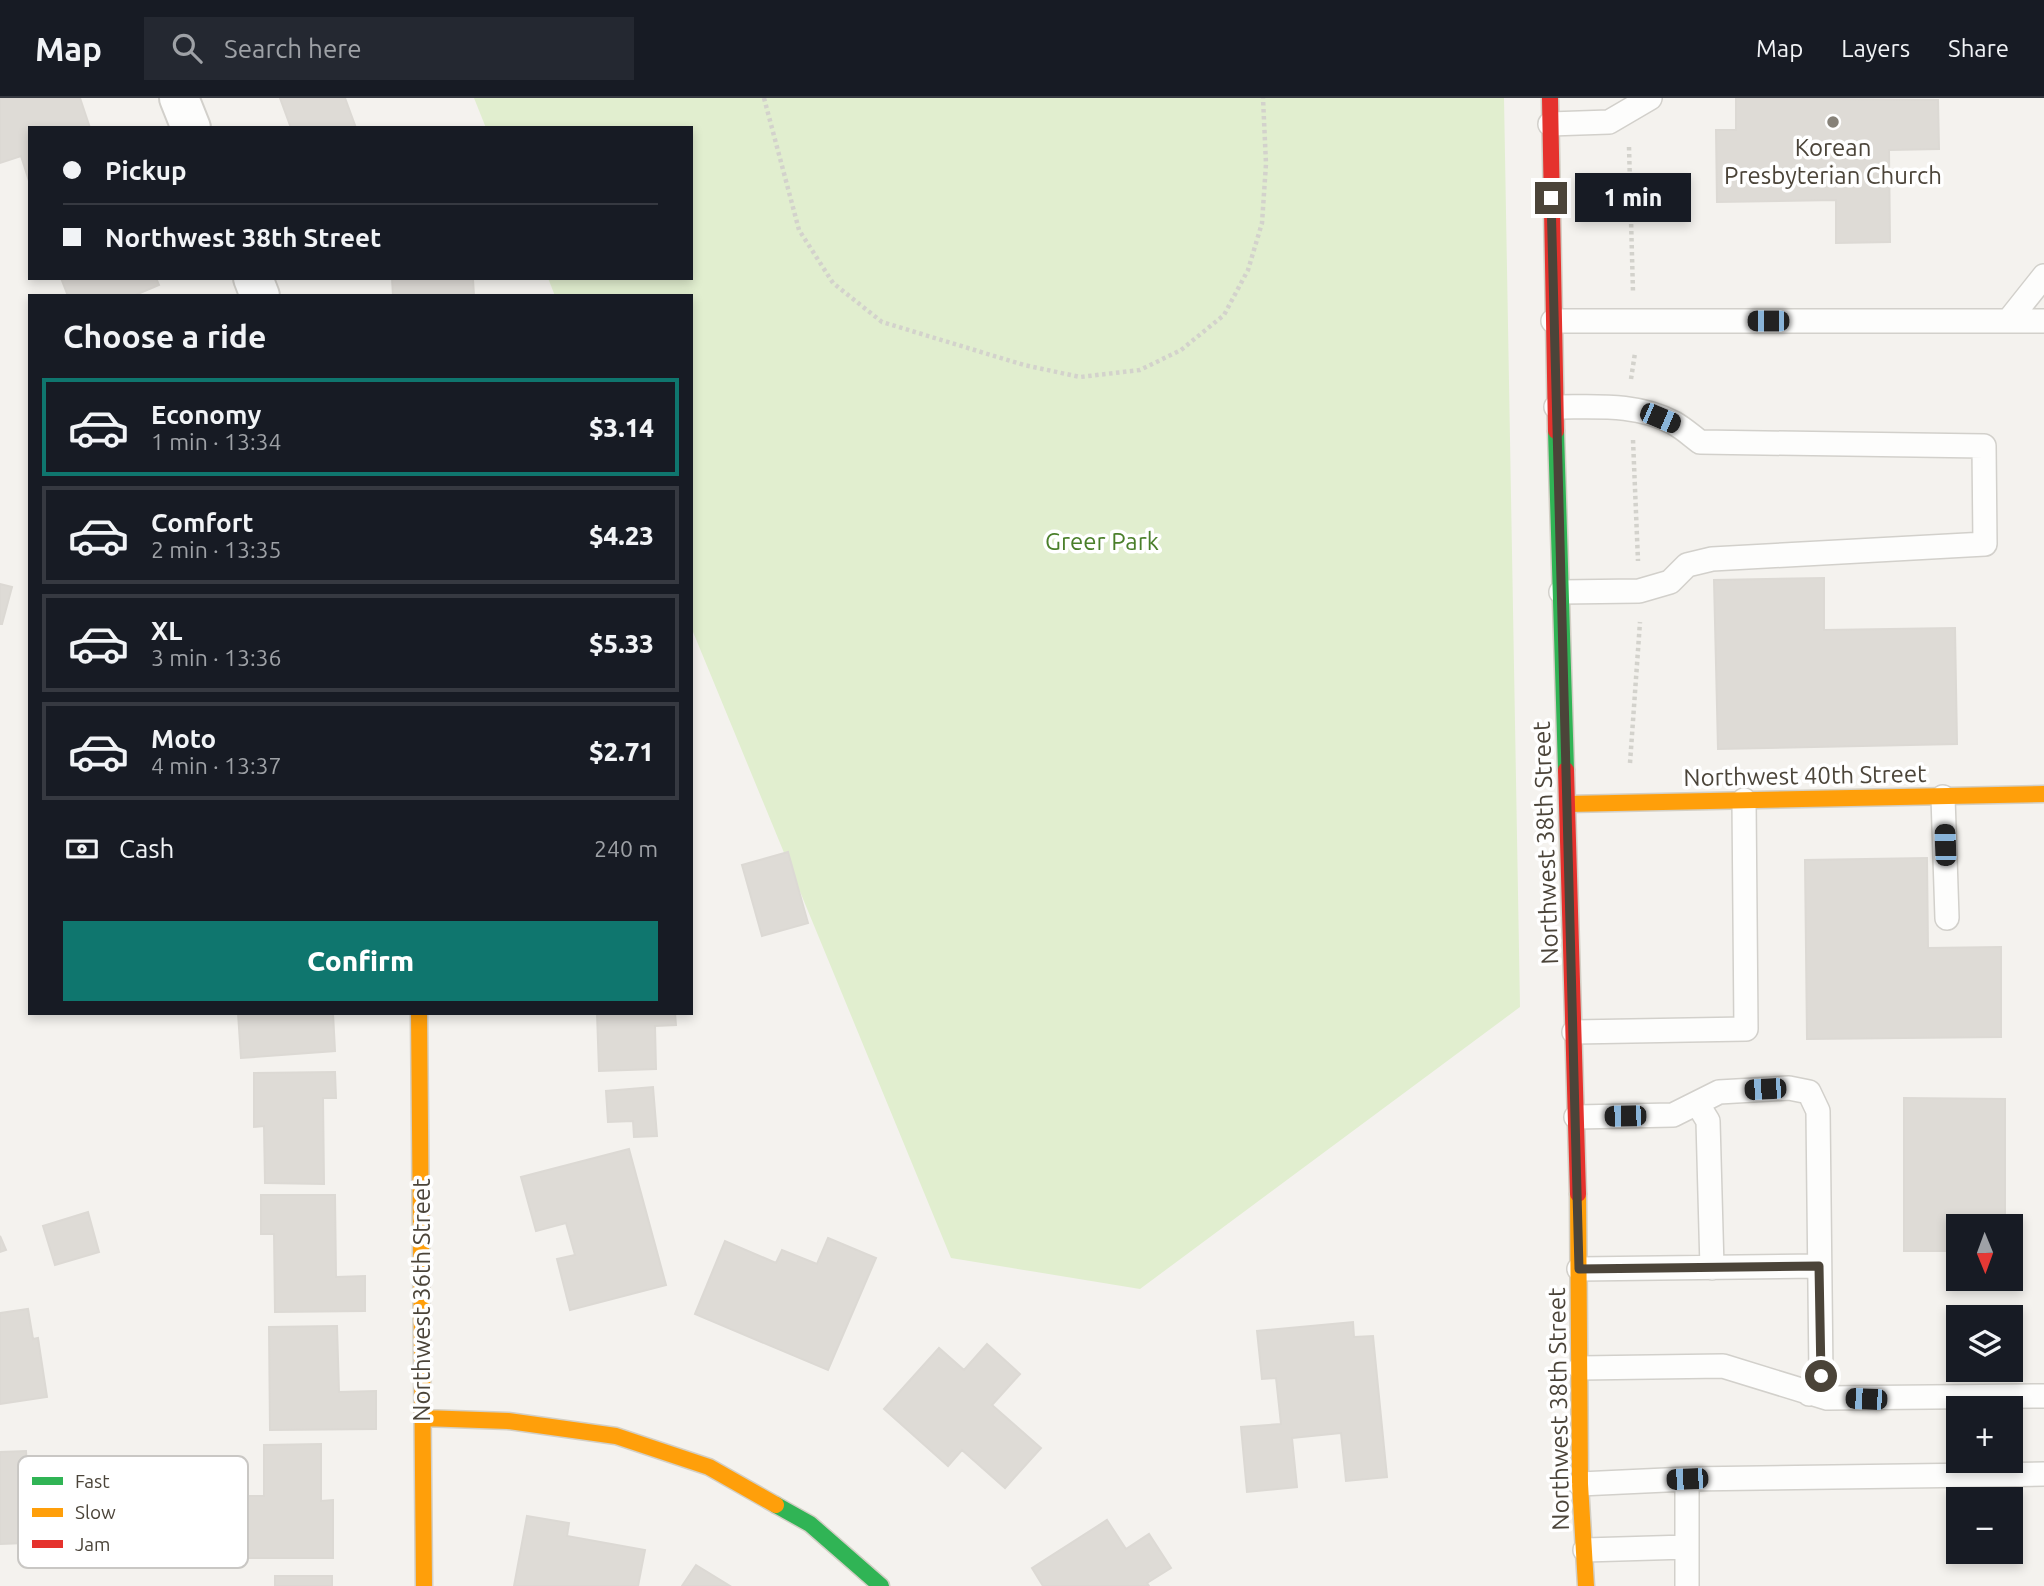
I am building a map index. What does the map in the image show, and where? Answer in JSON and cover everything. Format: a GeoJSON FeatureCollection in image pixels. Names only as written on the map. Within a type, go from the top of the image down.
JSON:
{"type":"FeatureCollection","features":[{"type":"Feature","properties":{"kind":"street"},"geometry":{"type":"LineString","coordinates":[[179,98],[190,126]]}},
{"type":"Feature","properties":{"kind":"street","name":"Northwest 38th Street"},"geometry":{"type":"LineString","coordinates":[[1550,98],[1553,321],[1576,1117],[1580,1484],[1586,1586]]}},
{"type":"Feature","properties":{"kind":"street","name":"Northwest 40th Street"},"geometry":{"type":"LineString","coordinates":[[1568,804],[2044,794]]}},
{"type":"Feature","properties":{"kind":"street","name":"Northwest 36th Street"},"geometry":{"type":"LineString","coordinates":[[419,1015],[424,1586]]}},
{"type":"Feature","properties":{"kind":"street"},"geometry":{"type":"LineString","coordinates":[[423,1418],[508,1422],[616,1436],[709,1467],[810,1524],[881,1586]]}},
{"type":"Feature","properties":{"kind":"lane"},"geometry":{"type":"LineString","coordinates":[[1550,124],[1609,122],[1650,98]]}},
{"type":"Feature","properties":{"kind":"lane"},"geometry":{"type":"LineString","coordinates":[[2009,320],[2044,276]]}},
{"type":"Feature","properties":{"kind":"lane"},"geometry":{"type":"LineString","coordinates":[[1553,321],[2044,320]]}},
{"type":"Feature","properties":{"kind":"lane"},"geometry":{"type":"LineString","coordinates":[[1556,407],[1614,407],[1646,412],[1674,424],[1700,443],[1983,446],[1985,544],[1712,559],[1687,565],[1670,582],[1639,591],[1561,592]]}},
{"type":"Feature","properties":{"kind":"lane"},"geometry":{"type":"LineString","coordinates":[[1943,797],[1947,918]]}},
{"type":"Feature","properties":{"kind":"lane"},"geometry":{"type":"LineString","coordinates":[[1574,1032],[1746,1029],[1744,800]]}},
{"type":"Feature","properties":{"kind":"lane"},"geometry":{"type":"LineString","coordinates":[[1576,1117],[1673,1115],[1719,1092],[1788,1087],[1809,1092],[1818,1111],[1821,1376],[1809,1394]]}},
{"type":"Feature","properties":{"kind":"lane"},"geometry":{"type":"LineString","coordinates":[[1697,1103],[1708,1121],[1712,1268]]}},
{"type":"Feature","properties":{"kind":"lane"},"geometry":{"type":"LineString","coordinates":[[1579,1269],[1819,1266]]}},
{"type":"Feature","properties":{"kind":"lane"},"geometry":{"type":"LineString","coordinates":[[1580,1368],[1723,1366],[1827,1398],[2044,1396]]}},
{"type":"Feature","properties":{"kind":"lane"},"geometry":{"type":"LineString","coordinates":[[1580,1484],[1687,1479],[2044,1474]]}},
{"type":"Feature","properties":{"kind":"lane"},"geometry":{"type":"LineString","coordinates":[[1687,1479],[1687,1586]]}},
{"type":"Feature","properties":{"kind":"lane"},"geometry":{"type":"LineString","coordinates":[[1585,1550],[1687,1547]]}},
{"type":"Feature","properties":{"kind":"path"},"geometry":{"type":"LineString","coordinates":[[764,98],[799,230],[833,283],[882,322],[1024,365],[1080,377],[1140,370],[1181,350],[1224,315],[1248,270],[1262,223],[1266,164],[1263,98]]}},
{"type":"Feature","properties":{"kind":"path"},"geometry":{"type":"LineString","coordinates":[[1627,111],[1635,348],[1631,382],[1641,633],[1629,803]]}},
{"type":"Feature","properties":{"kind":"green space","name":"Greer Park"},"geometry":{"type":"Polygon","coordinates":[[[474,98],[1504,98],[1520,1007],[1140,1289],[951,1258],[693,632],[693,294],[554,294],[549,280],[693,280],[693,126],[485,126],[474,98]]]}},
{"type":"Feature","properties":{"kind":"building"},"geometry":{"type":"Polygon","coordinates":[[[0,98],[80,98],[89,126],[28,126],[28,178],[21,156],[0,163],[0,98]]]}},
{"type":"Feature","properties":{"kind":"building"},"geometry":{"type":"Polygon","coordinates":[[[280,98],[345,98],[355,126],[290,126],[280,98]]]}},
{"type":"Feature","properties":{"kind":"building"},"geometry":{"type":"Polygon","coordinates":[[[1736,98],[1938,100],[1939,149],[1889,150],[1890,242],[1836,243],[1836,200],[1717,202],[1716,130],[1736,130],[1736,98]]]}},
{"type":"Feature","properties":{"kind":"building"},"geometry":{"type":"Polygon","coordinates":[[[62,280],[157,280],[159,285],[138,294],[67,294],[62,280]]]}},
{"type":"Feature","properties":{"kind":"building"},"geometry":{"type":"Polygon","coordinates":[[[392,280],[473,280],[474,294],[393,294],[392,280]]]}},
{"type":"Feature","properties":{"kind":"building"},"geometry":{"type":"Polygon","coordinates":[[[1824,578],[1824,630],[1955,628],[1957,744],[1718,749],[1714,580],[1824,578]]]}},
{"type":"Feature","properties":{"kind":"building"},"geometry":{"type":"Polygon","coordinates":[[[0,584],[12,587],[2,624],[0,624],[0,584]]]}},
{"type":"Feature","properties":{"kind":"building"},"geometry":{"type":"Polygon","coordinates":[[[788,852],[808,923],[762,936],[742,865],[788,852]]]}},
{"type":"Feature","properties":{"kind":"building"},"geometry":{"type":"Polygon","coordinates":[[[1927,858],[1928,948],[2001,947],[2001,1037],[1807,1039],[1805,860],[1927,858]]]}},
{"type":"Feature","properties":{"kind":"building"},"geometry":{"type":"Polygon","coordinates":[[[238,1015],[333,1015],[335,1051],[241,1058],[238,1015]]]}},
{"type":"Feature","properties":{"kind":"building"},"geometry":{"type":"Polygon","coordinates":[[[597,1015],[675,1015],[676,1025],[655,1026],[656,1069],[599,1071],[597,1015]]]}},
{"type":"Feature","properties":{"kind":"building"},"geometry":{"type":"Polygon","coordinates":[[[335,1072],[336,1098],[323,1098],[324,1184],[265,1183],[264,1126],[254,1127],[254,1073],[335,1072]]]}},
{"type":"Feature","properties":{"kind":"building"},"geometry":{"type":"Polygon","coordinates":[[[653,1087],[657,1136],[634,1137],[633,1121],[608,1122],[606,1091],[653,1087]]]}},
{"type":"Feature","properties":{"kind":"building"},"geometry":{"type":"Polygon","coordinates":[[[1904,1098],[2005,1099],[2005,1214],[1946,1214],[1946,1251],[1904,1251],[1904,1098]]]}},
{"type":"Feature","properties":{"kind":"building"},"geometry":{"type":"Polygon","coordinates":[[[629,1149],[666,1285],[570,1310],[557,1259],[575,1255],[566,1223],[536,1231],[521,1177],[629,1149]]]}},
{"type":"Feature","properties":{"kind":"building"},"geometry":{"type":"Polygon","coordinates":[[[261,1195],[335,1195],[336,1277],[365,1276],[365,1311],[275,1312],[274,1234],[261,1234],[261,1195]]]}},
{"type":"Feature","properties":{"kind":"building"},"geometry":{"type":"Polygon","coordinates":[[[88,1212],[99,1252],[55,1265],[43,1226],[88,1212]]]}},
{"type":"Feature","properties":{"kind":"building"},"geometry":{"type":"Polygon","coordinates":[[[0,1236],[6,1250],[0,1252],[0,1236]]]}},
{"type":"Feature","properties":{"kind":"building"},"geometry":{"type":"Polygon","coordinates":[[[828,1238],[876,1258],[828,1370],[695,1314],[725,1241],[776,1263],[782,1250],[817,1264],[828,1238]]]}},
{"type":"Feature","properties":{"kind":"building"},"geometry":{"type":"Polygon","coordinates":[[[28,1309],[33,1339],[38,1338],[47,1397],[0,1404],[0,1313],[28,1309]]]}},
{"type":"Feature","properties":{"kind":"building"},"geometry":{"type":"Polygon","coordinates":[[[1353,1322],[1354,1337],[1373,1336],[1387,1477],[1346,1481],[1341,1433],[1292,1438],[1297,1487],[1247,1492],[1241,1427],[1281,1424],[1276,1378],[1262,1379],[1257,1331],[1353,1322]]]}},
{"type":"Feature","properties":{"kind":"building"},"geometry":{"type":"Polygon","coordinates":[[[337,1326],[339,1392],[376,1391],[376,1429],[270,1430],[269,1327],[337,1326]]]}},
{"type":"Feature","properties":{"kind":"building"},"geometry":{"type":"Polygon","coordinates":[[[987,1344],[1020,1374],[992,1405],[1041,1448],[1005,1488],[962,1450],[948,1466],[884,1409],[939,1348],[964,1370],[987,1344]]]}},
{"type":"Feature","properties":{"kind":"building"},"geometry":{"type":"Polygon","coordinates":[[[321,1444],[321,1501],[333,1500],[333,1558],[248,1558],[248,1496],[264,1496],[264,1445],[321,1444]]]}},
{"type":"Feature","properties":{"kind":"building"},"geometry":{"type":"Polygon","coordinates":[[[26,1451],[26,1456],[18,1456],[18,1543],[0,1544],[0,1452],[26,1451]]]}},
{"type":"Feature","properties":{"kind":"building"},"geometry":{"type":"Polygon","coordinates":[[[527,1516],[569,1523],[567,1536],[645,1550],[638,1586],[514,1586],[527,1516]]]}},
{"type":"Feature","properties":{"kind":"building"},"geometry":{"type":"Polygon","coordinates":[[[1107,1520],[1126,1549],[1149,1534],[1171,1568],[1147,1583],[1149,1586],[1043,1586],[1032,1568],[1107,1520]]]}},
{"type":"Feature","properties":{"kind":"building"},"geometry":{"type":"Polygon","coordinates":[[[696,1565],[730,1586],[682,1586],[696,1565]]]}},
{"type":"Feature","properties":{"kind":"building"},"geometry":{"type":"Polygon","coordinates":[[[275,1576],[332,1576],[332,1586],[275,1586],[275,1576]]]}},
{"type":"Feature","properties":{"kind":"traffic: fast"},"geometry":{"type":"LineString","coordinates":[[1556,431],[1566,770]]}},
{"type":"Feature","properties":{"kind":"traffic: fast"},"geometry":{"type":"LineString","coordinates":[[776,1505],[810,1524],[881,1586]]}},
{"type":"Feature","properties":{"kind":"traffic: slow"},"geometry":{"type":"LineString","coordinates":[[1568,804],[2044,794]]}},
{"type":"Feature","properties":{"kind":"traffic: slow"},"geometry":{"type":"LineString","coordinates":[[419,1015],[424,1586]]}},
{"type":"Feature","properties":{"kind":"traffic: slow"},"geometry":{"type":"LineString","coordinates":[[1578,1194],[1580,1484],[1586,1586]]}},
{"type":"Feature","properties":{"kind":"traffic: slow"},"geometry":{"type":"LineString","coordinates":[[423,1418],[508,1421],[616,1436],[709,1467],[776,1505]]}},
{"type":"Feature","properties":{"kind":"traffic: jam"},"geometry":{"type":"LineString","coordinates":[[1550,98],[1556,431]]}},
{"type":"Feature","properties":{"kind":"traffic: jam"},"geometry":{"type":"LineString","coordinates":[[1566,770],[1578,1194]]}},
{"type":"Feature","properties":{"kind":"place","name":"Korean Presbyterian Church"},"geometry":{"type":"Point","coordinates":[1833,122]}},
{"type":"Feature","properties":{"kind":"route"},"geometry":{"type":"LineString","coordinates":[[1551,198],[1579,1269],[1819,1266],[1821,1376]]}}]}
